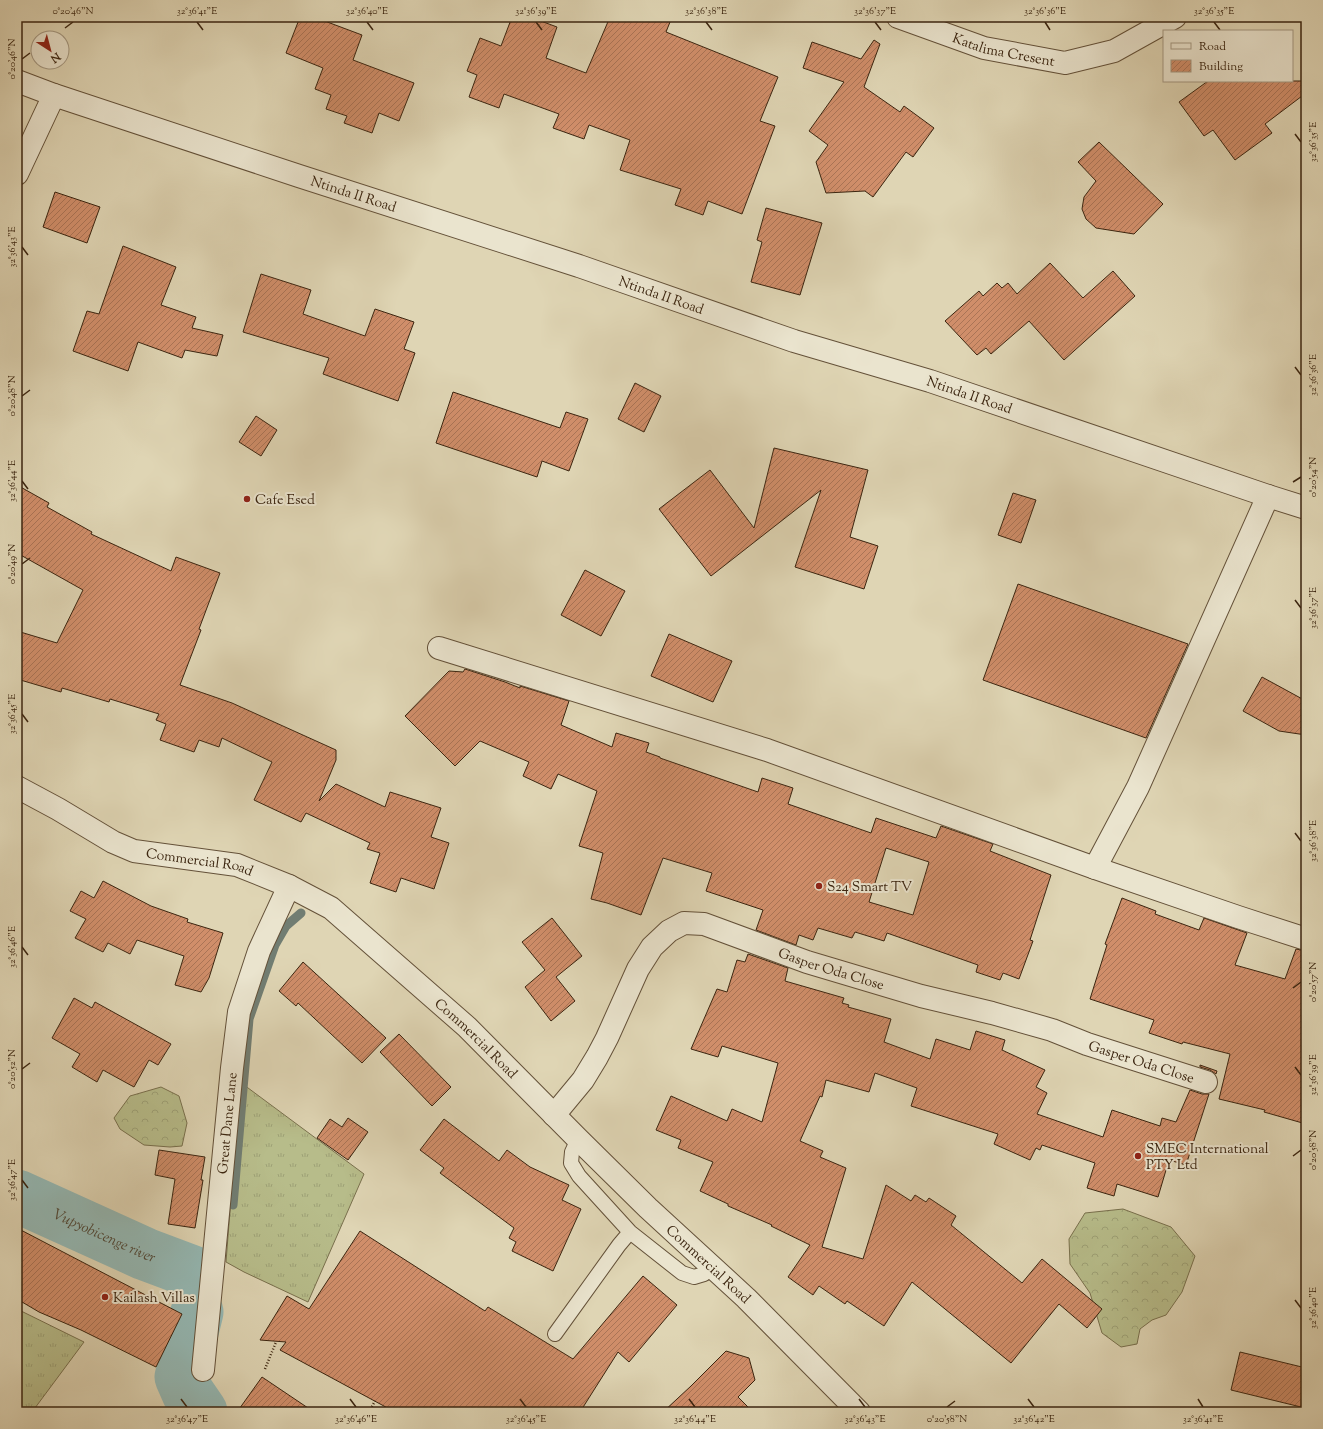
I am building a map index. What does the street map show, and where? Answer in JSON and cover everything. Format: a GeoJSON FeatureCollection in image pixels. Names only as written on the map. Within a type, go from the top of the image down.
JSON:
{"type":"FeatureCollection","features":[{"type":"Feature","properties":{"kind":"street","name":"Katalima Cresent"},"geometry":{"type":"LineString","coordinates":[[898,17],[984,48],[1065,62],[1114,51],[1175,17]]}},
{"type":"Feature","properties":{"kind":"street","name":"Ntinda II Road"},"geometry":{"type":"LineString","coordinates":[[17,81],[54,95],[292,174],[578,266],[794,341],[930,381],[1306,508]]}},
{"type":"Feature","properties":{"kind":"street"},"geometry":{"type":"LineString","coordinates":[[17,174],[54,95]]}},
{"type":"Feature","properties":{"kind":"street"},"geometry":{"type":"LineString","coordinates":[[1095,868],[1138,787],[1268,496]]}},
{"type":"Feature","properties":{"kind":"street"},"geometry":{"type":"LineString","coordinates":[[439,648],[766,750],[1095,868],[1306,939]]}},
{"type":"Feature","properties":{"kind":"street","name":"Commercial Road"},"geometry":{"type":"LineString","coordinates":[[17,787],[58,809],[113,842],[134,851],[237,865],[289,886],[331,908],[467,1027],[648,1208],[746,1298],[859,1412]]}},
{"type":"Feature","properties":{"kind":"street","name":"Great Dane Lane"},"geometry":{"type":"LineString","coordinates":[[203,1370],[232,1068],[239,1012],[259,951],[289,886]]}},
{"type":"Feature","properties":{"kind":"street","name":"Gasper Oda Close"},"geometry":{"type":"LineString","coordinates":[[554,1115],[583,1080],[607,1038],[638,969],[652,947],[669,931],[684,923],[704,924],[807,962],[921,996],[992,1013],[1052,1030],[1087,1044],[1206,1082]]}},
{"type":"Feature","properties":{"kind":"lane"},"geometry":{"type":"LineString","coordinates":[[578,1139],[572,1152],[571,1163],[579,1176],[630,1232],[682,1273],[694,1277],[704,1274],[711,1265]]}},
{"type":"Feature","properties":{"kind":"lane"},"geometry":{"type":"LineString","coordinates":[[555,1334],[630,1232]]}},
{"type":"Feature","properties":{"kind":"path"},"geometry":{"type":"LineString","coordinates":[[265,1369],[276,1342]]}},
{"type":"Feature","properties":{"kind":"path"},"geometry":{"type":"LineString","coordinates":[[369,1412],[375,1401]]}},
{"type":"Feature","properties":{"kind":"green space"},"geometry":{"type":"Polygon","coordinates":[[[240,1082],[364,1174],[308,1302],[226,1262],[240,1082]]]}},
{"type":"Feature","properties":{"kind":"green space"},"geometry":{"type":"Polygon","coordinates":[[[161,1087],[179,1096],[187,1123],[182,1146],[170,1147],[144,1145],[120,1129],[114,1118],[130,1096],[161,1087]]]}},
{"type":"Feature","properties":{"kind":"green space"},"geometry":{"type":"Polygon","coordinates":[[[1123,1209],[1171,1227],[1195,1256],[1182,1292],[1166,1315],[1152,1320],[1140,1329],[1137,1344],[1121,1347],[1102,1333],[1090,1293],[1070,1264],[1069,1239],[1085,1213],[1123,1209]]]}},
{"type":"Feature","properties":{"kind":"green space"},"geometry":{"type":"Polygon","coordinates":[[[17,1309],[84,1342],[32,1412],[17,1412],[17,1309]]]}},
{"type":"Feature","properties":{"kind":"building"},"geometry":{"type":"Polygon","coordinates":[[[300,17],[314,17],[362,35],[353,60],[414,83],[399,121],[379,113],[372,133],[344,123],[347,116],[326,109],[331,95],[315,89],[323,68],[286,53],[300,17]]]}},
{"type":"Feature","properties":{"kind":"building"},"geometry":{"type":"Polygon","coordinates":[[[512,17],[530,17],[557,27],[546,58],[586,73],[610,17],[672,17],[666,32],[778,77],[760,121],[775,126],[742,214],[708,201],[703,215],[675,205],[681,189],[620,170],[630,140],[589,125],[584,139],[553,128],[559,114],[504,94],[499,108],[469,97],[477,75],[467,71],[480,38],[501,46],[512,17]]]}},
{"type":"Feature","properties":{"kind":"building"},"geometry":{"type":"Polygon","coordinates":[[[874,40],[880,44],[864,87],[900,112],[904,106],[934,128],[913,157],[906,152],[873,197],[865,191],[826,193],[816,162],[828,145],[809,131],[844,82],[803,68],[812,42],[861,59],[874,40]]]}},
{"type":"Feature","properties":{"kind":"building"},"geometry":{"type":"Polygon","coordinates":[[[1306,81],[1306,93],[1265,124],[1272,133],[1235,160],[1213,130],[1204,136],[1179,102],[1207,82],[1306,81]]]}},
{"type":"Feature","properties":{"kind":"building"},"geometry":{"type":"Polygon","coordinates":[[[1099,142],[1163,204],[1134,234],[1096,228],[1086,219],[1082,209],[1084,197],[1096,181],[1078,162],[1099,142]]]}},
{"type":"Feature","properties":{"kind":"building"},"geometry":{"type":"Polygon","coordinates":[[[55,192],[100,207],[87,243],[43,227],[55,192]]]}},
{"type":"Feature","properties":{"kind":"building"},"geometry":{"type":"Polygon","coordinates":[[[766,208],[822,223],[800,295],[751,282],[762,242],[757,240],[766,208]]]}},
{"type":"Feature","properties":{"kind":"building"},"geometry":{"type":"Polygon","coordinates":[[[123,246],[176,267],[161,305],[196,317],[192,328],[223,335],[217,356],[185,350],[182,358],[138,342],[128,371],[73,351],[87,311],[99,314],[123,246]]]}},
{"type":"Feature","properties":{"kind":"building"},"geometry":{"type":"Polygon","coordinates":[[[1050,263],[1083,298],[1113,271],[1135,296],[1064,360],[1029,321],[991,354],[986,348],[977,355],[945,321],[979,291],[983,296],[997,283],[1002,288],[1008,283],[1017,294],[1050,263]]]}},
{"type":"Feature","properties":{"kind":"building"},"geometry":{"type":"Polygon","coordinates":[[[261,274],[311,290],[303,314],[365,336],[375,309],[414,322],[404,349],[415,353],[398,401],[323,374],[329,358],[243,332],[261,274]]]}},
{"type":"Feature","properties":{"kind":"building"},"geometry":{"type":"Polygon","coordinates":[[[635,383],[661,396],[644,432],[618,419],[635,383]]]}},
{"type":"Feature","properties":{"kind":"building"},"geometry":{"type":"Polygon","coordinates":[[[453,392],[560,428],[566,412],[588,419],[569,471],[542,461],[537,477],[436,443],[453,392]]]}},
{"type":"Feature","properties":{"kind":"building"},"geometry":{"type":"Polygon","coordinates":[[[256,416],[277,430],[261,456],[239,442],[256,416]]]}},
{"type":"Feature","properties":{"kind":"building"},"geometry":{"type":"Polygon","coordinates":[[[774,448],[868,470],[850,537],[878,546],[864,589],[795,567],[821,490],[711,576],[659,509],[710,470],[754,528],[774,448]]]}},
{"type":"Feature","properties":{"kind":"building"},"geometry":{"type":"Polygon","coordinates":[[[17,485],[49,503],[47,507],[92,532],[91,534],[171,571],[176,557],[220,573],[199,629],[201,630],[180,685],[232,703],[336,750],[336,760],[319,801],[336,784],[385,807],[390,792],[441,808],[431,837],[449,843],[434,889],[401,878],[396,892],[370,883],[380,853],[367,849],[370,843],[306,813],[301,822],[254,800],[272,762],[222,738],[219,747],[199,740],[194,752],[160,740],[166,724],[156,720],[159,714],[110,699],[109,702],[62,688],[61,692],[17,679],[17,631],[57,643],[83,590],[17,553],[17,485]]]}},
{"type":"Feature","properties":{"kind":"building"},"geometry":{"type":"Polygon","coordinates":[[[1013,493],[1036,500],[1021,543],[998,535],[1013,493]]]}},
{"type":"Feature","properties":{"kind":"building"},"geometry":{"type":"Polygon","coordinates":[[[585,570],[625,591],[601,636],[561,615],[585,570]]]}},
{"type":"Feature","properties":{"kind":"building"},"geometry":{"type":"Polygon","coordinates":[[[1018,584],[1188,644],[1146,738],[983,680],[1018,584]]]}},
{"type":"Feature","properties":{"kind":"building"},"geometry":{"type":"Polygon","coordinates":[[[669,634],[732,661],[713,702],[651,676],[669,634]]]}},
{"type":"Feature","properties":{"kind":"building"},"geometry":{"type":"Polygon","coordinates":[[[465,669],[520,688],[520,686],[569,701],[561,725],[612,747],[616,733],[649,743],[646,752],[660,758],[758,792],[762,778],[793,788],[788,804],[871,833],[876,818],[936,838],[941,826],[993,844],[990,851],[1051,875],[1030,940],[1033,941],[1019,979],[1003,973],[1000,980],[976,972],[978,965],[887,933],[884,941],[855,932],[852,938],[818,928],[813,940],[799,935],[796,945],[756,930],[763,910],[706,891],[712,873],[663,858],[641,915],[591,899],[603,853],[579,846],[597,791],[558,774],[551,789],[523,776],[529,762],[480,741],[455,766],[405,716],[449,671],[463,672],[465,669]],[[886,848],[869,902],[913,915],[929,862],[886,848]]]}},
{"type":"Feature","properties":{"kind":"building"},"geometry":{"type":"Polygon","coordinates":[[[1262,677],[1306,701],[1306,735],[1279,731],[1243,711],[1262,677]]]}},
{"type":"Feature","properties":{"kind":"building"},"geometry":{"type":"Polygon","coordinates":[[[103,881],[151,906],[188,919],[187,922],[223,933],[209,978],[201,992],[175,985],[184,956],[137,940],[130,954],[108,943],[103,952],[75,938],[86,919],[70,911],[81,891],[94,898],[103,881]]]}},
{"type":"Feature","properties":{"kind":"building"},"geometry":{"type":"Polygon","coordinates":[[[1122,898],[1156,911],[1155,914],[1199,930],[1204,918],[1247,933],[1235,965],[1285,979],[1296,949],[1306,951],[1306,1124],[1264,1112],[1265,1110],[1219,1099],[1230,1054],[1183,1042],[1182,1044],[1149,1033],[1154,1020],[1090,999],[1107,945],[1105,944],[1122,898]]]}},
{"type":"Feature","properties":{"kind":"building"},"geometry":{"type":"Polygon","coordinates":[[[552,918],[582,956],[556,977],[575,1001],[551,1021],[525,987],[545,970],[522,942],[552,918]]]}},
{"type":"Feature","properties":{"kind":"building"},"geometry":{"type":"Polygon","coordinates":[[[748,954],[788,968],[785,981],[844,998],[842,1003],[849,1005],[848,1007],[891,1019],[884,1042],[930,1059],[936,1039],[970,1050],[976,1031],[1005,1040],[1002,1050],[1045,1070],[1036,1087],[1047,1093],[1037,1114],[1103,1137],[1112,1110],[1160,1126],[1162,1118],[1176,1122],[1190,1090],[1202,1094],[1209,1094],[1186,1165],[1169,1160],[1158,1197],[1117,1184],[1114,1196],[1087,1188],[1095,1163],[1042,1145],[1040,1150],[1036,1148],[1030,1160],[994,1144],[998,1134],[911,1106],[917,1088],[875,1073],[869,1092],[826,1080],[822,1097],[820,1096],[800,1141],[823,1151],[820,1157],[846,1168],[822,1247],[863,1259],[886,1185],[911,1201],[915,1195],[926,1202],[929,1198],[956,1216],[951,1225],[1022,1283],[1042,1259],[1102,1309],[1087,1328],[1059,1304],[1011,1363],[912,1282],[884,1326],[847,1301],[845,1304],[819,1286],[813,1295],[788,1277],[810,1245],[771,1226],[772,1225],[728,1206],[728,1204],[700,1191],[713,1162],[678,1148],[681,1140],[656,1130],[671,1096],[727,1121],[732,1109],[762,1122],[778,1063],[722,1046],[718,1057],[691,1049],[717,989],[727,992],[737,960],[745,962],[748,954]]]}},
{"type":"Feature","properties":{"kind":"building"},"geometry":{"type":"Polygon","coordinates":[[[303,962],[386,1038],[362,1063],[298,1003],[296,1006],[279,991],[303,962]]]}},
{"type":"Feature","properties":{"kind":"building"},"geometry":{"type":"Polygon","coordinates":[[[74,998],[92,1008],[95,1002],[171,1044],[158,1065],[149,1060],[134,1087],[103,1070],[97,1082],[72,1067],[80,1054],[52,1038],[74,998]]]}},
{"type":"Feature","properties":{"kind":"building"},"geometry":{"type":"Polygon","coordinates":[[[399,1034],[451,1087],[432,1106],[380,1052],[399,1034]]]}},
{"type":"Feature","properties":{"kind":"building"},"geometry":{"type":"Polygon","coordinates":[[[1200,1065],[1217,1071],[1216,1074],[1210,1070],[1200,1067],[1200,1065]]]}},
{"type":"Feature","properties":{"kind":"building"},"geometry":{"type":"Polygon","coordinates":[[[348,1118],[368,1132],[348,1160],[317,1138],[330,1119],[342,1127],[348,1118]]]}},
{"type":"Feature","properties":{"kind":"building"},"geometry":{"type":"Polygon","coordinates":[[[444,1119],[499,1161],[507,1150],[530,1167],[569,1185],[562,1200],[581,1209],[553,1271],[512,1251],[516,1242],[509,1238],[514,1228],[440,1173],[444,1168],[420,1150],[444,1119]]]}},
{"type":"Feature","properties":{"kind":"building"},"geometry":{"type":"Polygon","coordinates":[[[159,1150],[205,1157],[201,1180],[203,1180],[195,1228],[168,1224],[175,1179],[155,1175],[159,1150]]]}},
{"type":"Feature","properties":{"kind":"building","name":"Kailash Villas"},"geometry":{"type":"Polygon","coordinates":[[[17,1228],[182,1314],[156,1367],[81,1330],[39,1312],[17,1299],[17,1228]]]}},
{"type":"Feature","properties":{"kind":"building"},"geometry":{"type":"Polygon","coordinates":[[[360,1231],[485,1311],[488,1307],[573,1359],[643,1276],[677,1305],[629,1362],[618,1352],[580,1412],[395,1412],[280,1350],[286,1342],[260,1340],[287,1296],[309,1309],[360,1231]]]}},
{"type":"Feature","properties":{"kind":"building"},"geometry":{"type":"Polygon","coordinates":[[[726,1351],[749,1358],[755,1380],[738,1397],[753,1412],[663,1412],[691,1386],[726,1351]]]}},
{"type":"Feature","properties":{"kind":"building"},"geometry":{"type":"Polygon","coordinates":[[[1240,1352],[1306,1368],[1306,1387],[1301,1407],[1231,1390],[1240,1352]]]}},
{"type":"Feature","properties":{"kind":"building"},"geometry":{"type":"Polygon","coordinates":[[[262,1377],[314,1412],[237,1412],[262,1377]]]}},
{"type":"Feature","properties":{"kind":"waterway"},"geometry":{"type":"LineString","coordinates":[[233,1205],[249,1019],[275,945],[286,926],[301,913]]}},
{"type":"Feature","properties":{"kind":"waterway","name":"Vupyobicenge river"},"geometry":{"type":"LineString","coordinates":[[17,1196],[145,1254],[193,1272]]}},
{"type":"Feature","properties":{"kind":"waterway","name":"Vupyobicenge river"},"geometry":{"type":"LineString","coordinates":[[197,1312],[181,1377],[188,1393],[201,1412]]}},
{"type":"Feature","properties":{"kind":"place","name":"Cafe Esed"},"geometry":{"type":"Point","coordinates":[247,499]}},
{"type":"Feature","properties":{"kind":"place","name":"S24 Smart TV"},"geometry":{"type":"Point","coordinates":[819,886]}},
{"type":"Feature","properties":{"kind":"place","name":"SMEC International PTY Ltd"},"geometry":{"type":"Point","coordinates":[1138,1156]}},
{"type":"Feature","properties":{"kind":"place","name":"Kailash Villas"},"geometry":{"type":"Point","coordinates":[105,1297]}}]}
